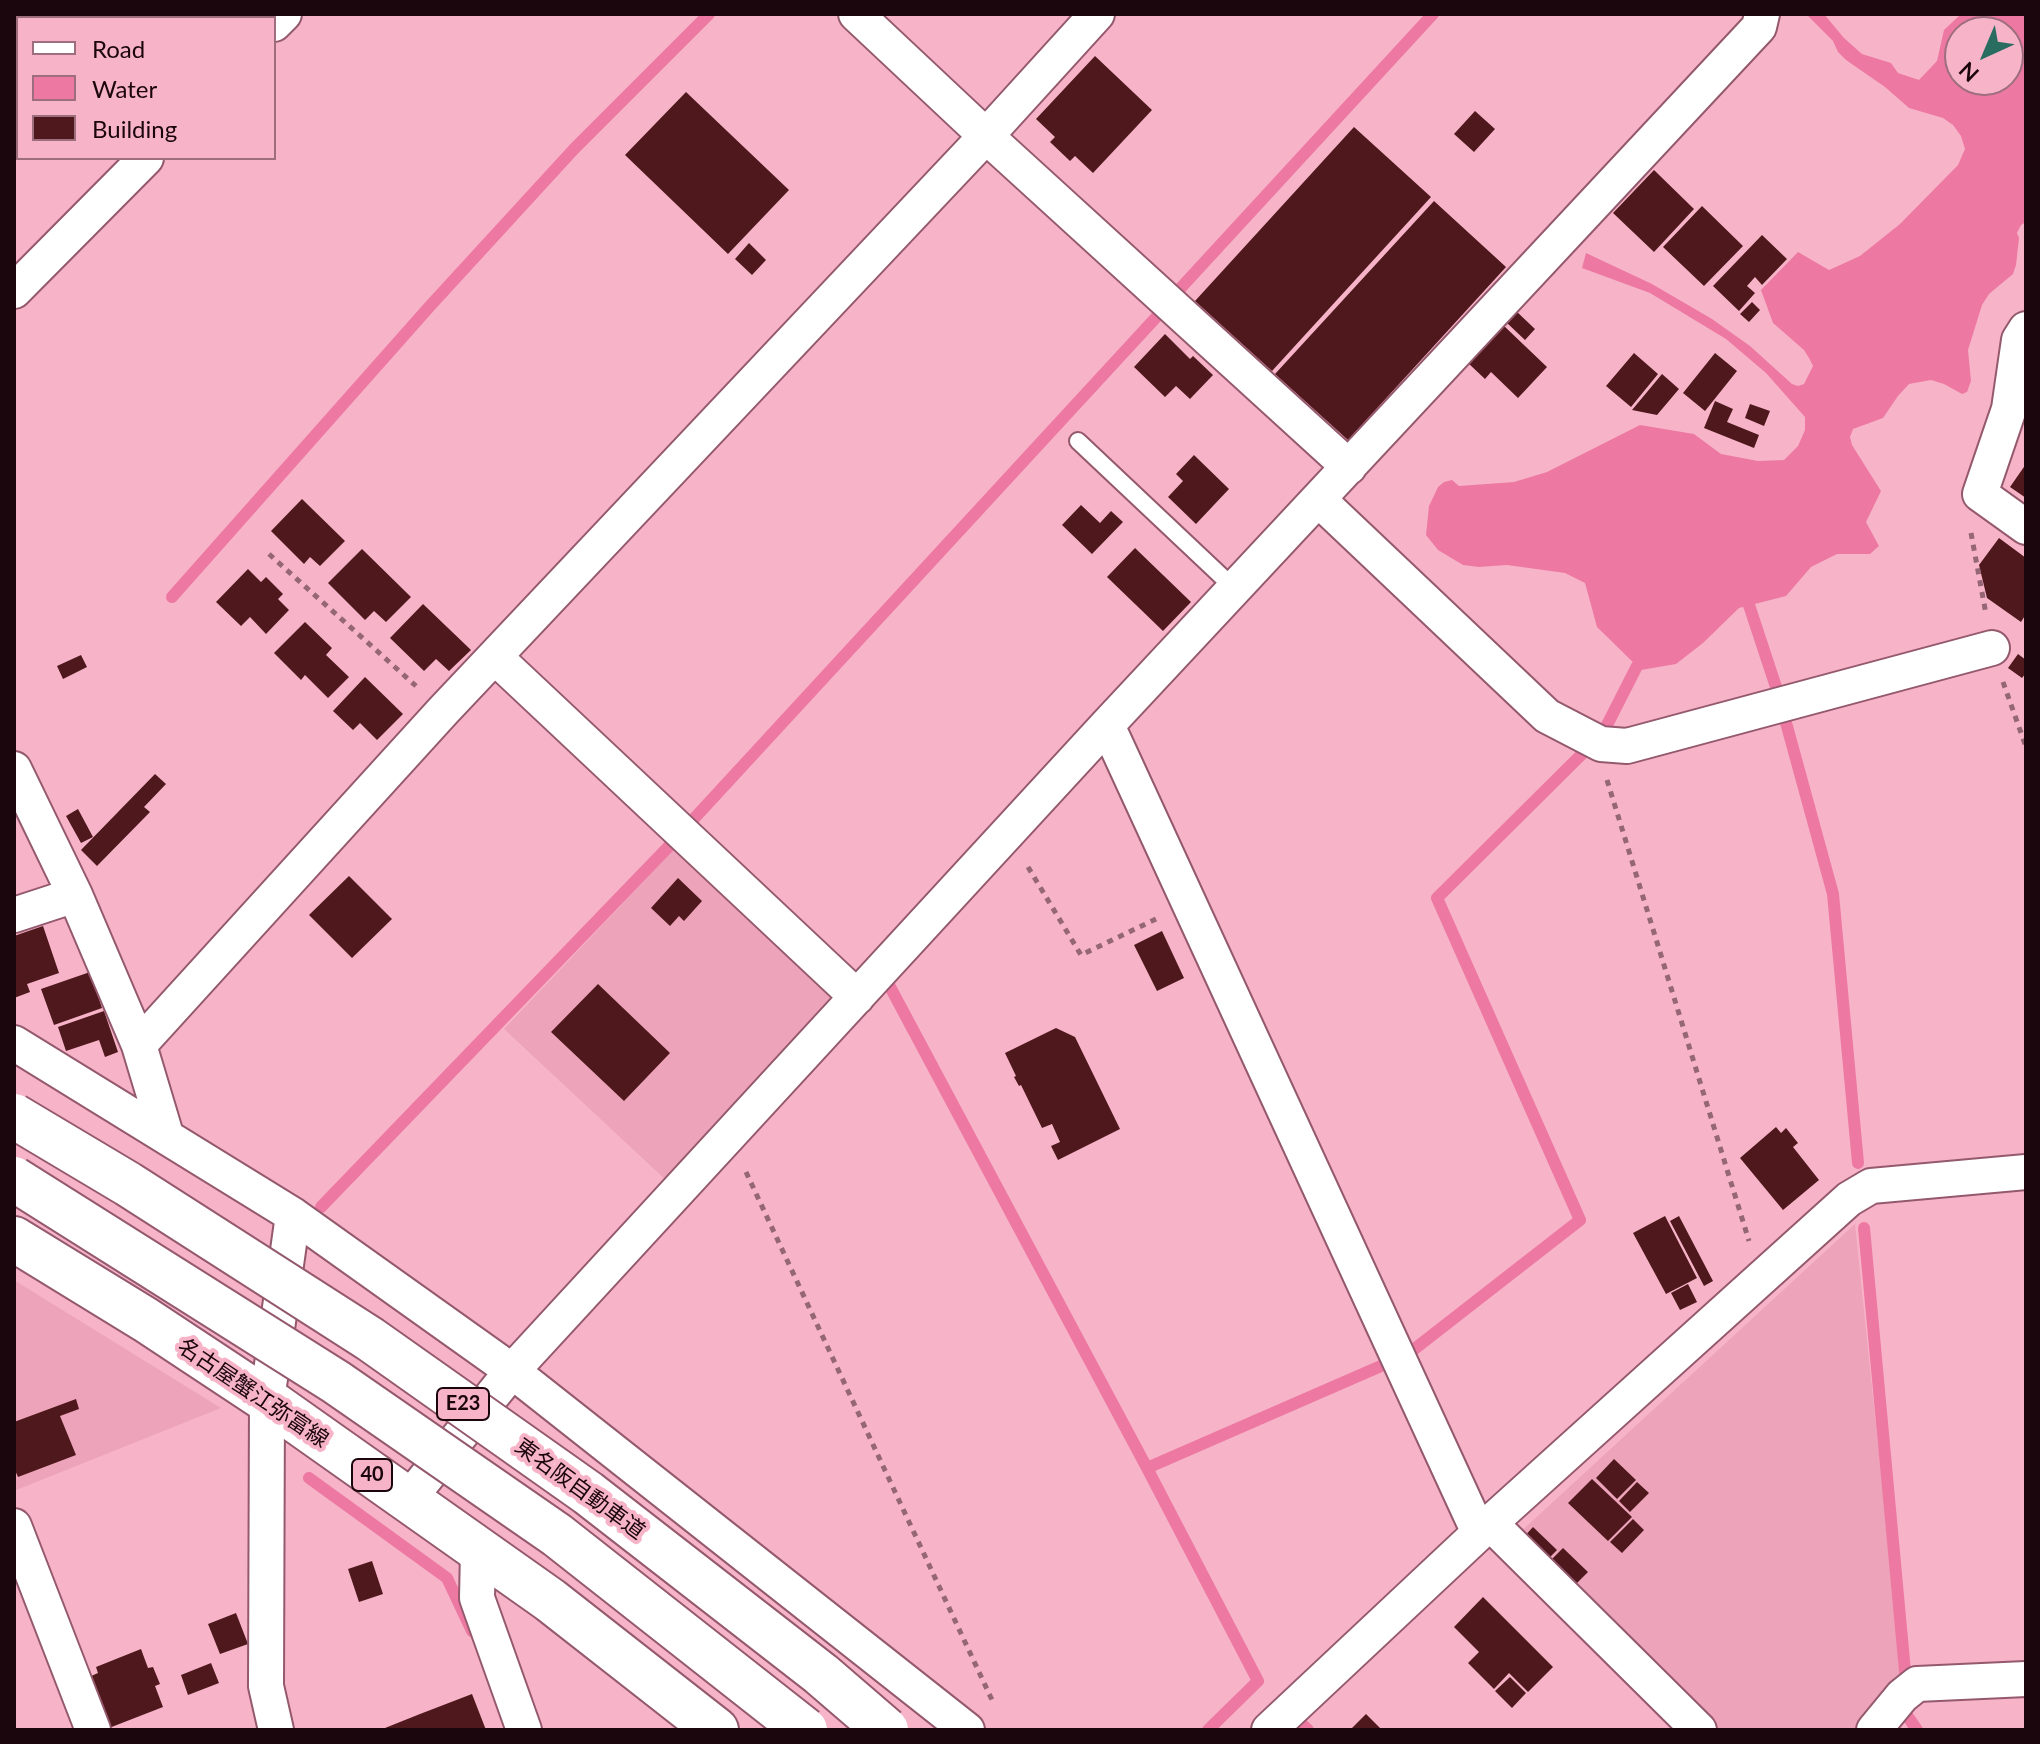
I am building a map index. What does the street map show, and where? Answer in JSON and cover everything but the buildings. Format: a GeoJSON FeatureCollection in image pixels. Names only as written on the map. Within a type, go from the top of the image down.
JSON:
{"type":"FeatureCollection","features":[{"type":"Feature","properties":{"kind":"main road","name":"東名阪自動車道"},"geometry":{"type":"LineString","coordinates":[[14,1116],[128,1184],[370,1339],[576,1483],[821,1674],[886,1730]]}},
{"type":"Feature","properties":{"kind":"main road","name":"E23"},"geometry":{"type":"LineString","coordinates":[[14,1179],[336,1382],[557,1535],[805,1730]]}},
{"type":"Feature","properties":{"kind":"main road","name":"名古屋蟹江弥富線"},"geometry":{"type":"LineString","coordinates":[[14,1239],[146,1320],[267,1400],[550,1600],[716,1730]]}},
{"type":"Feature","properties":{"kind":"street"},"geometry":{"type":"LineString","coordinates":[[856,14],[1349,467]]}},
{"type":"Feature","properties":{"kind":"street"},"geometry":{"type":"LineString","coordinates":[[139,1045],[443,711],[986,136],[1097,14]]}},
{"type":"Feature","properties":{"kind":"street"},"geometry":{"type":"LineString","coordinates":[[407,1501],[512,1371],[1107,725],[1759,27],[1762,14]]}},
{"type":"Feature","properties":{"kind":"street"},"geometry":{"type":"LineString","coordinates":[[14,291],[144,160]]}},
{"type":"Feature","properties":{"kind":"street"},"geometry":{"type":"LineString","coordinates":[[2026,329],[2019,340],[2009,409],[1980,494],[2026,527]]}},
{"type":"Feature","properties":{"kind":"street"},"geometry":{"type":"LineString","coordinates":[[1319,500],[1547,716],[1601,744],[1627,746],[1992,648]]}},
{"type":"Feature","properties":{"kind":"street"},"geometry":{"type":"LineString","coordinates":[[495,657],[857,997]]}},
{"type":"Feature","properties":{"kind":"street"},"geometry":{"type":"LineString","coordinates":[[1107,725],[1484,1528],[1699,1730]]}},
{"type":"Feature","properties":{"kind":"street"},"geometry":{"type":"LineString","coordinates":[[14,769],[75,895],[139,1045],[166,1135]]}},
{"type":"Feature","properties":{"kind":"street"},"geometry":{"type":"LineString","coordinates":[[14,915],[75,895]]}},
{"type":"Feature","properties":{"kind":"street"},"geometry":{"type":"LineString","coordinates":[[14,1043],[293,1215],[512,1371],[967,1730]]}},
{"type":"Feature","properties":{"kind":"street"},"geometry":{"type":"LineString","coordinates":[[1269,1730],[1484,1528],[1849,1199],[1871,1186],[2026,1172]]}},
{"type":"Feature","properties":{"kind":"street"},"geometry":{"type":"LineString","coordinates":[[276,1730],[266,1686],[267,1400],[293,1215]]}},
{"type":"Feature","properties":{"kind":"street"},"geometry":{"type":"LineString","coordinates":[[14,1526],[93,1730]]}},
{"type":"Feature","properties":{"kind":"street"},"geometry":{"type":"LineString","coordinates":[[478,1550],[477,1598],[524,1730]]}},
{"type":"Feature","properties":{"kind":"street"},"geometry":{"type":"LineString","coordinates":[[1874,1730],[1902,1696],[1917,1684],[2026,1679]]}},
{"type":"Feature","properties":{"kind":"lane"},"geometry":{"type":"LineString","coordinates":[[1078,441],[1235,589]]}},
{"type":"Feature","properties":{"kind":"path"},"geometry":{"type":"LineString","coordinates":[[269,554],[443,711]]}},
{"type":"Feature","properties":{"kind":"path"},"geometry":{"type":"LineString","coordinates":[[1601,744],[1605,772],[1761,1279]]}},
{"type":"Feature","properties":{"kind":"path"},"geometry":{"type":"LineString","coordinates":[[1007,833],[1081,955],[1189,903]]}},
{"type":"Feature","properties":{"kind":"path"},"geometry":{"type":"LineString","coordinates":[[729,1135],[994,1705]]}},
{"type":"Feature","properties":{"kind":"shaded area"},"geometry":{"type":"Polygon","coordinates":[[[679,844],[834,987],[838,1006],[669,1183],[504,1029],[679,844]]]}},
{"type":"Feature","properties":{"kind":"shaded area"},"geometry":{"type":"Polygon","coordinates":[[[1855,1224],[1903,1685],[1868,1730],[1709,1730],[1517,1535],[1855,1224]]]}},
{"type":"Feature","properties":{"kind":"shaded area"},"geometry":{"type":"Polygon","coordinates":[[[14,1280],[221,1408],[14,1491],[14,1280]]]}},
{"type":"Feature","properties":{"kind":"water"},"geometry":{"type":"Polygon","coordinates":[[[1806,14],[1824,14],[1862,54],[1891,63],[1898,73],[1919,80],[1937,61],[1944,30],[1944,96],[2024,96],[2024,16],[1959,16],[2026,14],[2026,222],[2017,233],[2016,265],[2013,274],[1989,294],[1982,305],[1968,350],[1971,381],[1967,392],[1962,394],[1931,380],[1909,384],[1883,418],[1853,429],[1850,437],[1852,445],[1881,491],[1866,522],[1879,546],[1870,554],[1837,554],[1811,567],[1786,596],[1739,608],[1676,664],[1641,670],[1597,627],[1585,583],[1565,573],[1507,565],[1463,565],[1438,550],[1426,535],[1429,506],[1438,487],[1444,482],[1452,480],[1459,486],[1514,482],[1547,472],[1640,425],[1694,434],[1721,454],[1758,461],[1784,460],[1798,446],[1805,430],[1805,417],[1766,373],[1726,339],[1650,293],[1582,268],[1586,253],[1652,284],[1712,319],[1750,346],[1792,384],[1804,384],[1813,366],[1804,350],[1773,323],[1761,290],[1798,252],[1829,270],[1860,256],[1900,224],[1958,165],[1965,149],[1953,125],[1943,118],[1909,108],[1838,52],[1833,41],[1806,14]]]}},
{"type":"Feature","properties":{"kind":"waterway"},"geometry":{"type":"LineString","coordinates":[[172,597],[574,149],[709,14]]}},
{"type":"Feature","properties":{"kind":"waterway"},"geometry":{"type":"LineString","coordinates":[[1177,292],[1433,14]]}},
{"type":"Feature","properties":{"kind":"waterway"},"geometry":{"type":"LineString","coordinates":[[690,823],[1161,312]]}},
{"type":"Feature","properties":{"kind":"waterway"},"geometry":{"type":"LineString","coordinates":[[1749,605],[1777,690]]}},
{"type":"Feature","properties":{"kind":"waterway"},"geometry":{"type":"LineString","coordinates":[[1604,731],[1637,666]]}},
{"type":"Feature","properties":{"kind":"waterway"},"geometry":{"type":"LineString","coordinates":[[1785,719],[1833,894],[1858,1163]]}},
{"type":"Feature","properties":{"kind":"waterway"},"geometry":{"type":"LineString","coordinates":[[1408,1354],[1580,1220],[1437,898],[1584,752]]}},
{"type":"Feature","properties":{"kind":"waterway"},"geometry":{"type":"LineString","coordinates":[[321,1207],[675,840]]}},
{"type":"Feature","properties":{"kind":"waterway"},"geometry":{"type":"LineString","coordinates":[[888,983],[1258,1681],[1208,1730]]}},
{"type":"Feature","properties":{"kind":"waterway"},"geometry":{"type":"LineString","coordinates":[[1864,1228],[1906,1682]]}},
{"type":"Feature","properties":{"kind":"waterway"},"geometry":{"type":"LineString","coordinates":[[1147,1468],[1381,1366]]}},
{"type":"Feature","properties":{"kind":"waterway"},"geometry":{"type":"LineString","coordinates":[[309,1478],[447,1578],[472,1631]]}},
{"type":"Feature","properties":{"kind":"waterway"},"geometry":{"type":"LineString","coordinates":[[1908,1717],[1917,1730]]}},
{"type":"Feature","properties":{"kind":"waterway"},"geometry":{"type":"LineString","coordinates":[[1304,1726],[1308,1730]]}}]}
